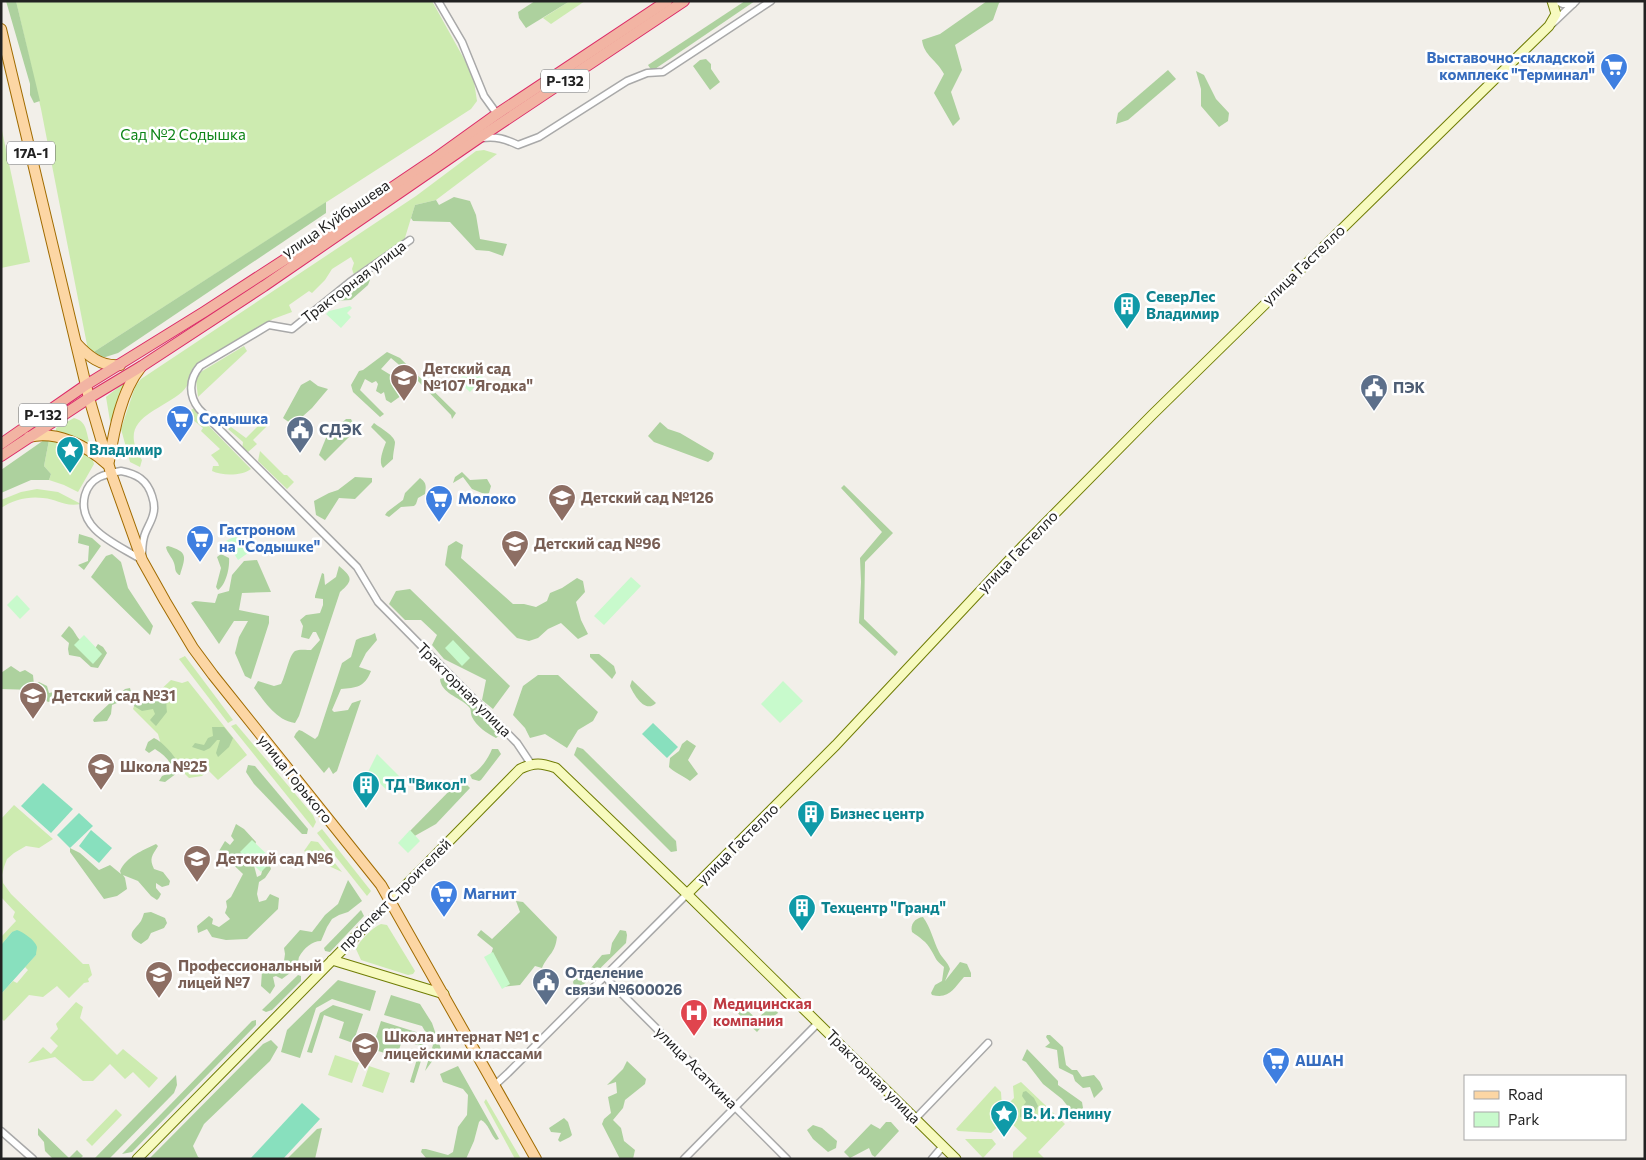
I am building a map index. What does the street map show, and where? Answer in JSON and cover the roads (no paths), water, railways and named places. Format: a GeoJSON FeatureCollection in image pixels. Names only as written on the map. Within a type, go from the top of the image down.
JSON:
{"type":"FeatureCollection","features":[{"type":"Feature","properties":{"kind":"highway","name":"улица Куйбышева"},"geometry":{"type":"LineString","coordinates":[[1,444],[86,385],[266,272],[497,114],[667,1]]}},
{"type":"Feature","properties":{"kind":"highway","name":"улица Куйбышева"},"geometry":{"type":"LineString","coordinates":[[1,456],[264,286],[684,1]]}},
{"type":"Feature","properties":{"kind":"main road","name":"улица Гастелло"},"geometry":{"type":"LineString","coordinates":[[687,894],[836,745],[1012,557],[1152,415],[1549,26],[1556,14],[1554,4]]}},
{"type":"Feature","properties":{"kind":"main road","name":"17А-1"},"geometry":{"type":"LineString","coordinates":[[1,29],[86,385]]}},
{"type":"Feature","properties":{"kind":"main road"},"geometry":{"type":"LineString","coordinates":[[75,341],[87,355],[102,364],[120,365]]}},
{"type":"Feature","properties":{"kind":"main road"},"geometry":{"type":"LineString","coordinates":[[110,469],[114,431],[127,391],[142,366]]}},
{"type":"Feature","properties":{"kind":"main road","name":"улица Горького"},"geometry":{"type":"LineString","coordinates":[[86,385],[110,469],[142,560],[164,601],[193,648],[208,668],[381,885],[536,1159]]}},
{"type":"Feature","properties":{"kind":"main road"},"geometry":{"type":"LineString","coordinates":[[28,437],[38,435],[56,436],[64,439],[90,450],[110,469]]}},
{"type":"Feature","properties":{"kind":"main road","name":"Тракторная улица"},"geometry":{"type":"LineString","coordinates":[[531,764],[543,763],[556,768],[956,1159]]}},
{"type":"Feature","properties":{"kind":"main road","name":"проспект Строителей"},"geometry":{"type":"LineString","coordinates":[[136,1159],[520,769],[531,764]]}},
{"type":"Feature","properties":{"kind":"main road"},"geometry":{"type":"LineString","coordinates":[[332,960],[444,994]]}},
{"type":"Feature","properties":{"kind":"street"},"geometry":{"type":"LineString","coordinates":[[438,1],[462,42],[484,96],[497,114]]}},
{"type":"Feature","properties":{"kind":"street"},"geometry":{"type":"LineString","coordinates":[[480,138],[504,139],[518,145],[539,137],[627,81],[642,75],[664,72],[771,1]]}},
{"type":"Feature","properties":{"kind":"street","name":"улица Гастелло"},"geometry":{"type":"LineString","coordinates":[[1554,4],[1575,3]]}},
{"type":"Feature","properties":{"kind":"street","name":"улица Гастелло"},"geometry":{"type":"LineString","coordinates":[[1549,26],[1575,3]]}},
{"type":"Feature","properties":{"kind":"street","name":"Тракторная улица"},"geometry":{"type":"LineString","coordinates":[[410,240],[350,282],[292,329],[269,325],[200,366],[194,373],[191,392],[196,405],[204,414],[357,567],[378,602],[517,743],[531,764]]}},
{"type":"Feature","properties":{"kind":"street"},"geometry":{"type":"LineString","coordinates":[[110,469],[137,475],[150,488],[154,500],[154,511],[144,537],[142,560],[110,541],[96,530],[87,521],[84,514],[85,497],[91,483],[110,469]]}},
{"type":"Feature","properties":{"kind":"street","name":"улица Гастелло"},"geometry":{"type":"LineString","coordinates":[[495,1085],[687,894]]}},
{"type":"Feature","properties":{"kind":"street","name":"улица Асаткина"},"geometry":{"type":"LineString","coordinates":[[605,976],[787,1159]]}},
{"type":"Feature","properties":{"kind":"street"},"geometry":{"type":"LineString","coordinates":[[684,1159],[818,1023]]}},
{"type":"Feature","properties":{"kind":"street"},"geometry":{"type":"LineString","coordinates":[[916,1119],[988,1043]]}},
{"type":"Feature","properties":{"kind":"street"},"geometry":{"type":"LineString","coordinates":[[1,1131],[33,1159]]}},
{"type":"Feature","properties":{"kind":"street"},"geometry":{"type":"LineString","coordinates":[[932,1159],[944,1146]]}},
{"type":"Feature","properties":{"kind":"place","name":"Выставочно-складской комплекс \"Терминал\""},"geometry":{"type":"Point","coordinates":[1614,91]}},
{"type":"Feature","properties":{"kind":"place","name":"СеверЛес Владимир"},"geometry":{"type":"Point","coordinates":[1127,330]}},
{"type":"Feature","properties":{"kind":"place","name":"Детский сад №107 \"Ягодка\""},"geometry":{"type":"Point","coordinates":[404,402]}},
{"type":"Feature","properties":{"kind":"place","name":"ПЭК"},"geometry":{"type":"Point","coordinates":[1374,412]}},
{"type":"Feature","properties":{"kind":"place","name":"Содышка"},"geometry":{"type":"Point","coordinates":[180,443]}},
{"type":"Feature","properties":{"kind":"place","name":"СДЭК"},"geometry":{"type":"Point","coordinates":[300,454]}},
{"type":"Feature","properties":{"kind":"place","name":"Владимир"},"geometry":{"type":"Point","coordinates":[70,474]}},
{"type":"Feature","properties":{"kind":"place","name":"Детский сад №126"},"geometry":{"type":"Point","coordinates":[562,522]}},
{"type":"Feature","properties":{"kind":"place","name":"Молоко"},"geometry":{"type":"Point","coordinates":[439,523]}},
{"type":"Feature","properties":{"kind":"place","name":"Гастроном на \"Содышке\""},"geometry":{"type":"Point","coordinates":[200,563]}},
{"type":"Feature","properties":{"kind":"place","name":"Детский сад №96"},"geometry":{"type":"Point","coordinates":[515,568]}},
{"type":"Feature","properties":{"kind":"place","name":"Детский сад №31"},"geometry":{"type":"Point","coordinates":[33,720]}},
{"type":"Feature","properties":{"kind":"place","name":"Школа №25"},"geometry":{"type":"Point","coordinates":[101,791]}},
{"type":"Feature","properties":{"kind":"place","name":"ТД \"Викол\""},"geometry":{"type":"Point","coordinates":[366,809]}},
{"type":"Feature","properties":{"kind":"place","name":"Бизнес центр"},"geometry":{"type":"Point","coordinates":[811,838]}},
{"type":"Feature","properties":{"kind":"place","name":"Детский сад №6"},"geometry":{"type":"Point","coordinates":[197,883]}},
{"type":"Feature","properties":{"kind":"place","name":"Магнит"},"geometry":{"type":"Point","coordinates":[444,918]}},
{"type":"Feature","properties":{"kind":"place","name":"Техцентр \"Гранд\""},"geometry":{"type":"Point","coordinates":[802,932]}},
{"type":"Feature","properties":{"kind":"place","name":"Профессиональный лицей №7"},"geometry":{"type":"Point","coordinates":[159,999]}},
{"type":"Feature","properties":{"kind":"place","name":"Отделение связи №600026"},"geometry":{"type":"Point","coordinates":[546,1006]}},
{"type":"Feature","properties":{"kind":"place","name":"Медицинская компания"},"geometry":{"type":"Point","coordinates":[694,1037]}},
{"type":"Feature","properties":{"kind":"place","name":"Школа интернат №1 с лицейскими классами"},"geometry":{"type":"Point","coordinates":[365,1070]}},
{"type":"Feature","properties":{"kind":"place","name":"АШАН"},"geometry":{"type":"Point","coordinates":[1276,1085]}},
{"type":"Feature","properties":{"kind":"place","name":"В. И. Ленину"},"geometry":{"type":"Point","coordinates":[1004,1138]}},
{"type":"Feature","properties":{"kind":"park label","name":"Сад №2 Содышка"},"geometry":{"type":"Point","coordinates":[183,135]}}]}
